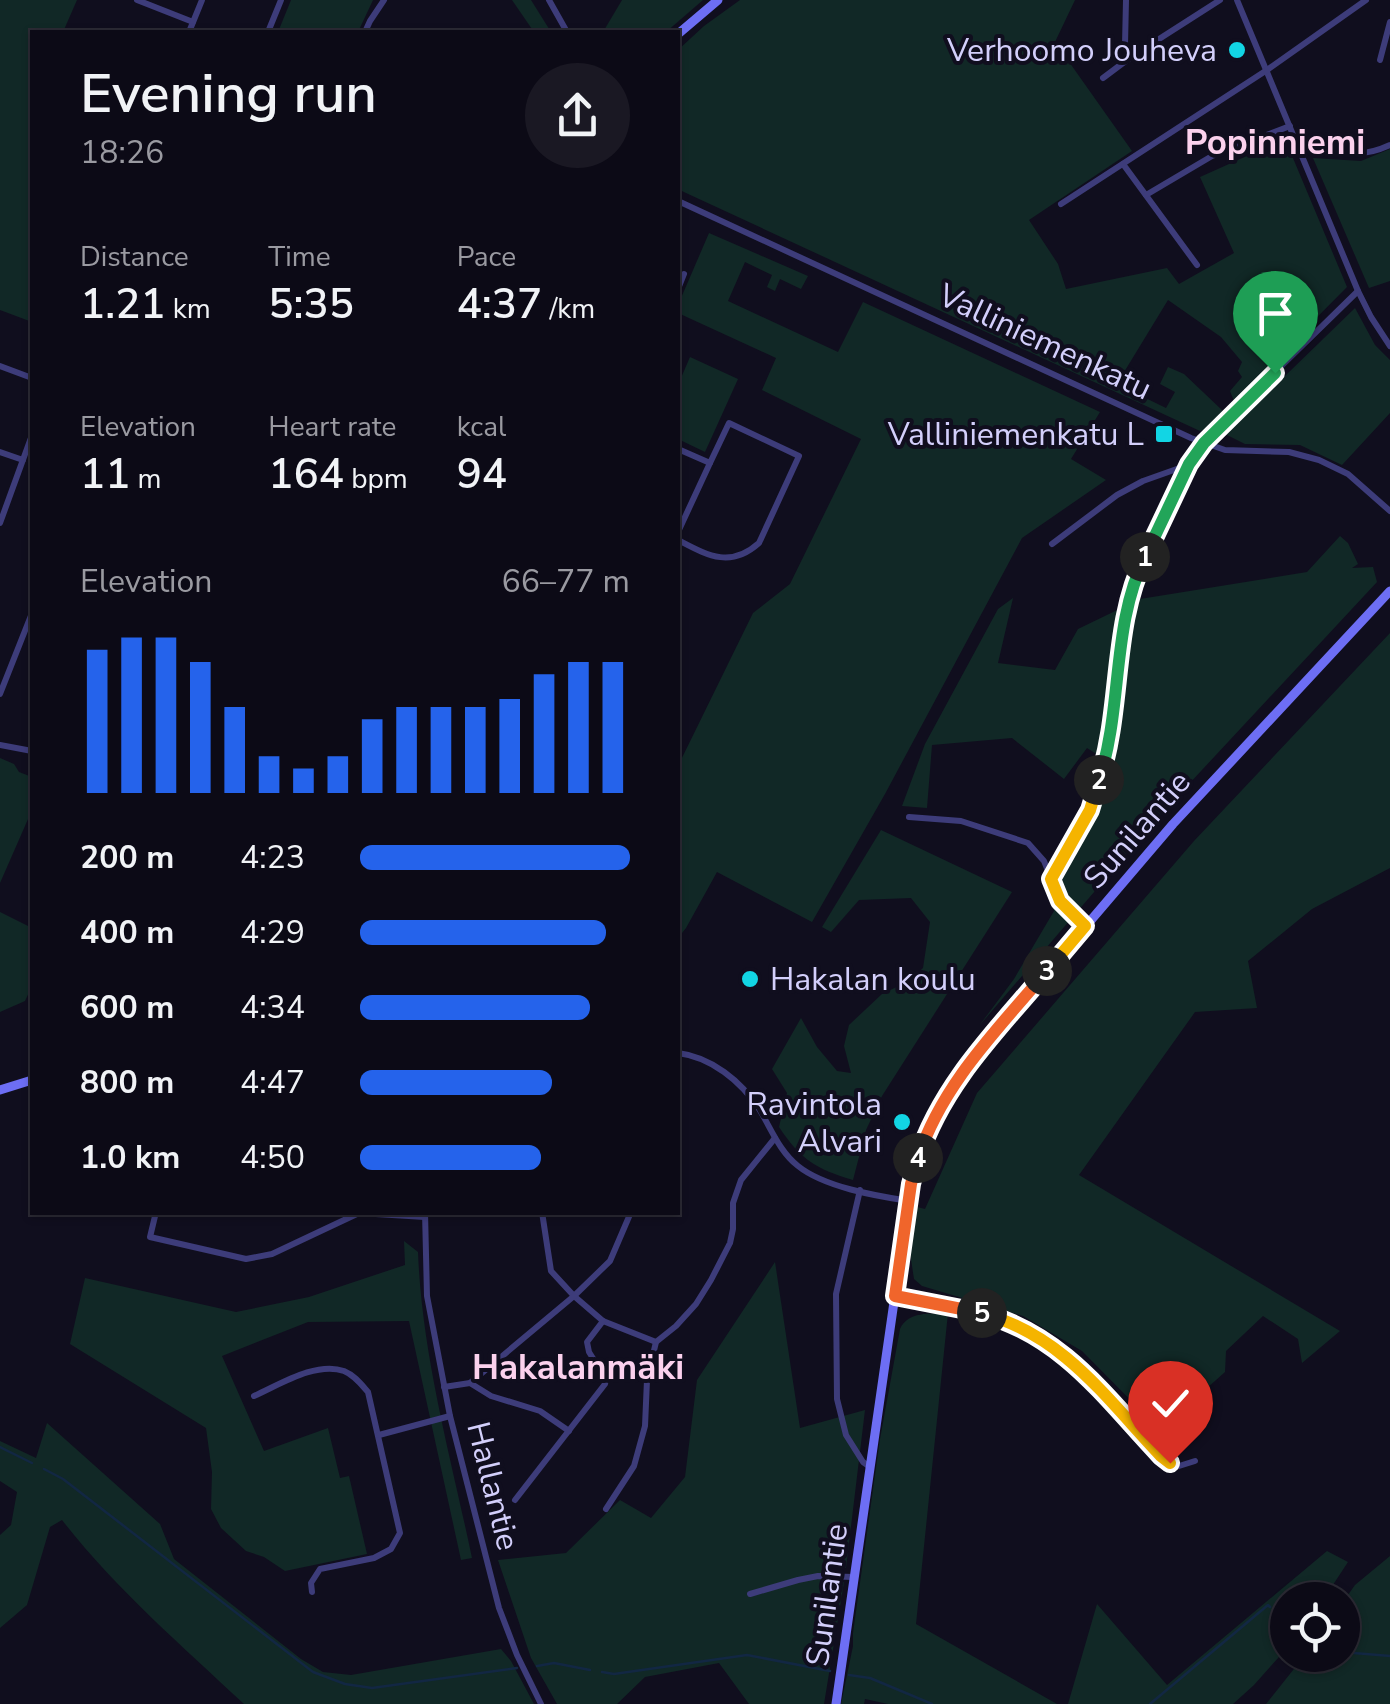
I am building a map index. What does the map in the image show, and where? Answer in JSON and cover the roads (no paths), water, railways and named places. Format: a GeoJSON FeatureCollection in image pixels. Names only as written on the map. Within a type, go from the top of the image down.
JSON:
{"type":"FeatureCollection","features":[{"type":"Feature","properties":{"kind":"street"},"geometry":{"type":"LineString","coordinates":[[137,0],[193,22]]}},
{"type":"Feature","properties":{"kind":"street"},"geometry":{"type":"LineString","coordinates":[[190,30],[202,0]]}},
{"type":"Feature","properties":{"kind":"street"},"geometry":{"type":"LineString","coordinates":[[269,30],[281,0]]}},
{"type":"Feature","properties":{"kind":"street"},"geometry":{"type":"LineString","coordinates":[[366,30],[384,0]]}},
{"type":"Feature","properties":{"kind":"street"},"geometry":{"type":"LineString","coordinates":[[551,0],[566,30]]}},
{"type":"Feature","properties":{"kind":"street"},"geometry":{"type":"LineString","coordinates":[[680,32],[718,0]]}},
{"type":"Feature","properties":{"kind":"street"},"geometry":{"type":"LineString","coordinates":[[1126,0],[1125,45],[1131,57]]}},
{"type":"Feature","properties":{"kind":"street"},"geometry":{"type":"LineString","coordinates":[[1103,78],[1220,0]]}},
{"type":"Feature","properties":{"kind":"street"},"geometry":{"type":"LineString","coordinates":[[1237,0],[1358,291],[1390,346]]}},
{"type":"Feature","properties":{"kind":"street"},"geometry":{"type":"LineString","coordinates":[[1061,204],[1267,70],[1366,0]]}},
{"type":"Feature","properties":{"kind":"street"},"geometry":{"type":"LineString","coordinates":[[1380,60],[1390,24]]}},
{"type":"Feature","properties":{"kind":"street"},"geometry":{"type":"LineString","coordinates":[[1146,195],[1212,156],[1290,126]]}},
{"type":"Feature","properties":{"kind":"street"},"geometry":{"type":"LineString","coordinates":[[1297,143],[1351,154],[1370,154],[1390,145]]}},
{"type":"Feature","properties":{"kind":"street"},"geometry":{"type":"LineString","coordinates":[[1123,164],[1197,265]]}},
{"type":"Feature","properties":{"kind":"street","name":"Valliniemenkatu"},"geometry":{"type":"LineString","coordinates":[[680,202],[1204,443],[1225,450],[1289,452],[1319,460],[1348,474],[1390,511]]}},
{"type":"Feature","properties":{"kind":"street"},"geometry":{"type":"LineString","coordinates":[[680,284],[684,274]]}},
{"type":"Feature","properties":{"kind":"street"},"geometry":{"type":"LineString","coordinates":[[1051,879],[1090,810],[1104,765],[1130,597],[1189,464],[1204,443],[1358,291]]}},
{"type":"Feature","properties":{"kind":"street"},"geometry":{"type":"LineString","coordinates":[[0,366],[30,377]]}},
{"type":"Feature","properties":{"kind":"street"},"geometry":{"type":"LineString","coordinates":[[680,528],[729,423],[799,456],[758,543],[747,554],[710,556],[680,541]]}},
{"type":"Feature","properties":{"kind":"street"},"geometry":{"type":"LineString","coordinates":[[0,523],[30,441]]}},
{"type":"Feature","properties":{"kind":"street"},"geometry":{"type":"LineString","coordinates":[[680,450],[710,463]]}},
{"type":"Feature","properties":{"kind":"street"},"geometry":{"type":"LineString","coordinates":[[0,452],[23,460]]}},
{"type":"Feature","properties":{"kind":"street"},"geometry":{"type":"LineString","coordinates":[[1052,544],[1117,495],[1189,464]]}},
{"type":"Feature","properties":{"kind":"street","name":"Sunilantie"},"geometry":{"type":"LineString","coordinates":[[836,1704],[909,1201],[928,1131],[950,1089],[1085,926],[1173,824],[1390,591]]}},
{"type":"Feature","properties":{"kind":"street"},"geometry":{"type":"LineString","coordinates":[[0,694],[30,619]]}},
{"type":"Feature","properties":{"kind":"street"},"geometry":{"type":"LineString","coordinates":[[0,745],[30,751]]}},
{"type":"Feature","properties":{"kind":"street"},"geometry":{"type":"LineString","coordinates":[[909,818],[961,821],[1028,843],[1044,861],[1060,901],[1085,926]]}},
{"type":"Feature","properties":{"kind":"street"},"geometry":{"type":"LineString","coordinates":[[680,1054],[711,1064],[732,1078],[754,1102],[789,1158],[802,1170],[824,1180],[909,1201]]}},
{"type":"Feature","properties":{"kind":"street"},"geometry":{"type":"LineString","coordinates":[[0,1090],[30,1081]]}},
{"type":"Feature","properties":{"kind":"street"},"geometry":{"type":"LineString","coordinates":[[606,1508],[634,1466],[645,1426],[647,1380],[656,1342],[696,1304],[711,1280],[730,1242],[741,1180],[775,1138]]}},
{"type":"Feature","properties":{"kind":"street"},"geometry":{"type":"LineString","coordinates":[[860,1190],[836,1294],[837,1400],[846,1435],[871,1468]]}},
{"type":"Feature","properties":{"kind":"street"},"geometry":{"type":"LineString","coordinates":[[155,1215],[150,1237],[246,1259],[272,1254],[355,1215]]}},
{"type":"Feature","properties":{"kind":"street","name":"Hallantie"},"geometry":{"type":"LineString","coordinates":[[425,1215],[427,1296],[450,1416],[499,1608],[542,1704]]}},
{"type":"Feature","properties":{"kind":"street"},"geometry":{"type":"LineString","coordinates":[[542,1215],[551,1271],[603,1321],[656,1342]]}},
{"type":"Feature","properties":{"kind":"street"},"geometry":{"type":"LineString","coordinates":[[444,1387],[470,1383],[574,1296],[610,1262],[630,1215]]}},
{"type":"Feature","properties":{"kind":"street"},"geometry":{"type":"LineString","coordinates":[[895,1296],[966,1308],[1030,1331],[1057,1348],[1084,1373],[1161,1456],[1179,1466],[1194,1461]]}},
{"type":"Feature","properties":{"kind":"street"},"geometry":{"type":"LineString","coordinates":[[515,1500],[606,1384],[587,1342],[603,1321]]}},
{"type":"Feature","properties":{"kind":"street"},"geometry":{"type":"LineString","coordinates":[[254,1396],[316,1370],[342,1370],[368,1392],[400,1533],[392,1549],[374,1558],[320,1569],[311,1583],[312,1592]]}},
{"type":"Feature","properties":{"kind":"street"},"geometry":{"type":"LineString","coordinates":[[470,1383],[491,1396],[540,1411],[569,1431]]}},
{"type":"Feature","properties":{"kind":"street"},"geometry":{"type":"LineString","coordinates":[[379,1435],[450,1416]]}},
{"type":"Feature","properties":{"kind":"street"},"geometry":{"type":"LineString","coordinates":[[750,1594],[818,1576],[856,1577]]}},
{"type":"Feature","properties":{"kind":"waterway"},"geometry":{"type":"LineString","coordinates":[[0,1447],[32,1463]]}},
{"type":"Feature","properties":{"kind":"waterway"},"geometry":{"type":"LineString","coordinates":[[44,1469],[63,1479],[313,1672],[345,1684],[372,1688],[517,1668]]}},
{"type":"Feature","properties":{"kind":"waterway"},"geometry":{"type":"LineString","coordinates":[[1150,1704],[1270,1607]]}},
{"type":"Feature","properties":{"kind":"waterway"},"geometry":{"type":"LineString","coordinates":[[1360,1654],[1390,1656]]}},
{"type":"Feature","properties":{"kind":"waterway"},"geometry":{"type":"LineString","coordinates":[[602,1672],[614,1674],[747,1655],[830,1671]]}},
{"type":"Feature","properties":{"kind":"waterway"},"geometry":{"type":"LineString","coordinates":[[537,1666],[554,1663],[590,1670]]}},
{"type":"Feature","properties":{"kind":"waterway"},"geometry":{"type":"LineString","coordinates":[[849,1675],[870,1678],[932,1704]]}},
{"type":"Feature","properties":{"kind":"place","name":"Verhoomo Jouheva"},"geometry":{"type":"Point","coordinates":[1237,50]}},
{"type":"Feature","properties":{"kind":"place","name":"Valliniemenkatu L"},"geometry":{"type":"Point","coordinates":[1164,434]}},
{"type":"Feature","properties":{"kind":"place","name":"Hakalan koulu"},"geometry":{"type":"Point","coordinates":[750,979]}},
{"type":"Feature","properties":{"kind":"place","name":"Ravintola Alvari"},"geometry":{"type":"Point","coordinates":[902,1122]}},
{"type":"Feature","properties":{"kind":"district","name":"Popinniemi"},"geometry":{"type":"Point","coordinates":[1275,142]}},
{"type":"Feature","properties":{"kind":"district","name":"Hakalanmäki"},"geometry":{"type":"Point","coordinates":[578,1367]}}]}
